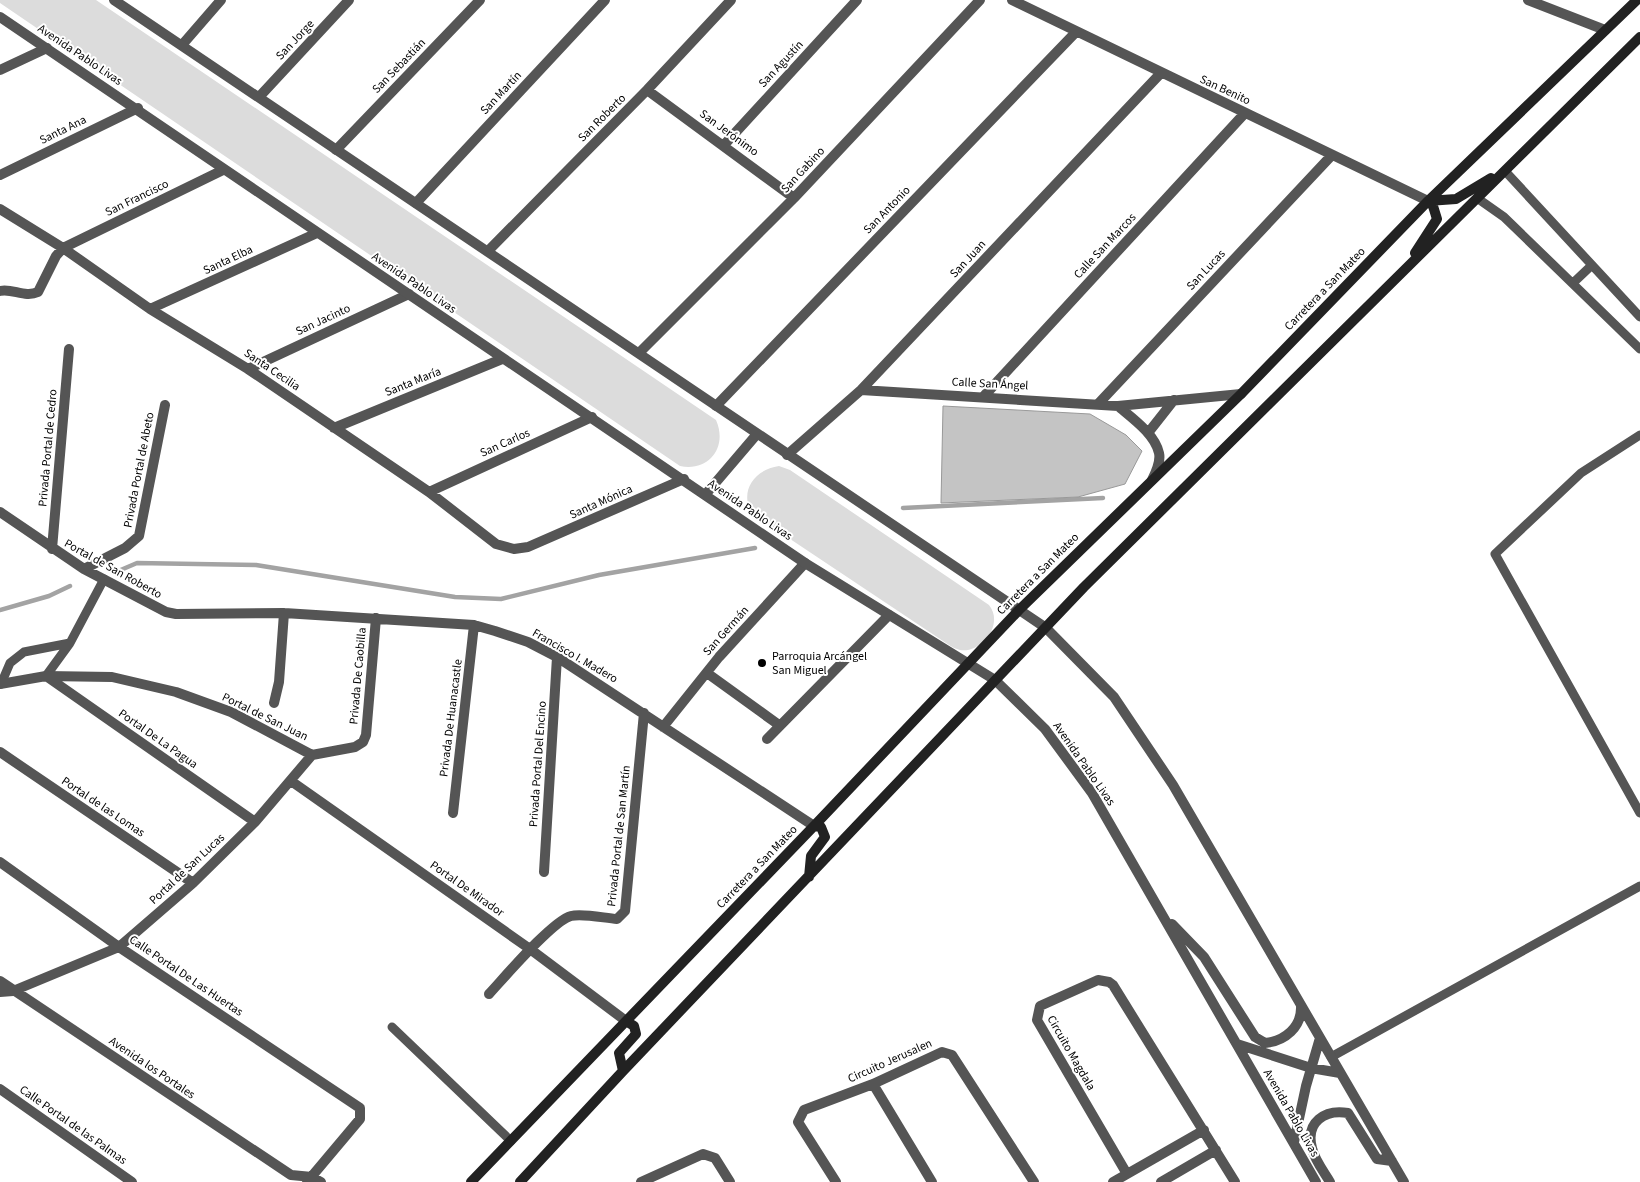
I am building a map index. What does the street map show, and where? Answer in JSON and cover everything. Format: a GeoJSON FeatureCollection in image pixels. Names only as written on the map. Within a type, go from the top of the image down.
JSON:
{"type":"FeatureCollection","features":[{"type":"Feature","properties":{"kind":"main road","name":"Carretera a San Mateo"},"geometry":{"type":"LineString","coordinates":[[472,1182],[1019,610],[1240,394],[1428,201],[1637,0]]}},
{"type":"Feature","properties":{"kind":"main road"},"geometry":{"type":"LineString","coordinates":[[520,1182],[623,1071],[1084,587],[1640,37]]}},
{"type":"Feature","properties":{"kind":"main road"},"geometry":{"type":"LineString","coordinates":[[1428,201],[1445,202],[1469,193],[1487,181],[1525,146],[1540,137]]}},
{"type":"Feature","properties":{"kind":"main road"},"geometry":{"type":"LineString","coordinates":[[1398,276],[1436,222],[1436,213],[1428,201]]}},
{"type":"Feature","properties":{"kind":"main road"},"geometry":{"type":"LineString","coordinates":[[809,877],[811,856],[825,837],[821,827],[814,826]]}},
{"type":"Feature","properties":{"kind":"main road"},"geometry":{"type":"LineString","coordinates":[[623,1071],[619,1054],[636,1034],[634,1026],[626,1021]]}},
{"type":"Feature","properties":{"kind":"street"},"geometry":{"type":"LineString","coordinates":[[114,0],[260,96],[336,150],[416,202],[787,455],[1046,628],[1114,697],[1172,785],[1404,1182]]}},
{"type":"Feature","properties":{"kind":"street"},"geometry":{"type":"LineString","coordinates":[[182,45],[221,0]]}},
{"type":"Feature","properties":{"kind":"street","name":"San Jorge"},"geometry":{"type":"LineString","coordinates":[[260,96],[349,0]]}},
{"type":"Feature","properties":{"kind":"street","name":"San Sebastián"},"geometry":{"type":"LineString","coordinates":[[336,150],[480,0]]}},
{"type":"Feature","properties":{"kind":"street","name":"San Martín"},"geometry":{"type":"LineString","coordinates":[[416,202],[605,0]]}},
{"type":"Feature","properties":{"kind":"street","name":"San Roberto"},"geometry":{"type":"LineString","coordinates":[[488,251],[647,90],[731,0]]}},
{"type":"Feature","properties":{"kind":"street","name":"San Agustín"},"geometry":{"type":"LineString","coordinates":[[724,145],[857,0]]}},
{"type":"Feature","properties":{"kind":"street","name":"San Gabino"},"geometry":{"type":"LineString","coordinates":[[639,353],[794,198],[980,0]]}},
{"type":"Feature","properties":{"kind":"street","name":"San Benito"},"geometry":{"type":"LineString","coordinates":[[1012,0],[1160,74],[1428,201]]}},
{"type":"Feature","properties":{"kind":"street"},"geometry":{"type":"LineString","coordinates":[[1528,0],[1605,30]]}},
{"type":"Feature","properties":{"kind":"street","name":"Avenida Pablo Livas"},"geometry":{"type":"LineString","coordinates":[[0,17],[138,108],[223,170],[409,294],[502,359],[684,479],[705,496],[805,563],[995,680],[1045,729],[1092,793],[1316,1182]]}},
{"type":"Feature","properties":{"kind":"street","name":"San Antonio"},"geometry":{"type":"LineString","coordinates":[[716,406],[1076,32]]}},
{"type":"Feature","properties":{"kind":"street"},"geometry":{"type":"LineString","coordinates":[[0,70],[47,48]]}},
{"type":"Feature","properties":{"kind":"street","name":"San Juan"},"geometry":{"type":"LineString","coordinates":[[787,455],[861,390],[1160,74]]}},
{"type":"Feature","properties":{"kind":"street","name":"San Jerónimo"},"geometry":{"type":"LineString","coordinates":[[647,90],[794,198]]}},
{"type":"Feature","properties":{"kind":"street","name":"Santa Ana"},"geometry":{"type":"LineString","coordinates":[[0,175],[138,108]]}},
{"type":"Feature","properties":{"kind":"street","name":"Calle San Marcos"},"geometry":{"type":"LineString","coordinates":[[984,396],[1245,113]]}},
{"type":"Feature","properties":{"kind":"street","name":"San Lucas"},"geometry":{"type":"LineString","coordinates":[[1099,403],[1332,155]]}},
{"type":"Feature","properties":{"kind":"street","name":"San Francisco"},"geometry":{"type":"LineString","coordinates":[[63,248],[223,170]]}},
{"type":"Feature","properties":{"kind":"street","name":"Santa Cecilia"},"geometry":{"type":"LineString","coordinates":[[0,208],[63,248],[150,309],[248,369],[428,492],[496,544],[514,549],[528,547]]}},
{"type":"Feature","properties":{"kind":"street","name":"Santa Elba"},"geometry":{"type":"LineString","coordinates":[[150,309],[317,233]]}},
{"type":"Feature","properties":{"kind":"street"},"geometry":{"type":"LineString","coordinates":[[0,291],[5,290],[28,294],[38,292],[56,256],[63,248]]}},
{"type":"Feature","properties":{"kind":"street","name":"San Jacinto"},"geometry":{"type":"LineString","coordinates":[[248,369],[409,294]]}},
{"type":"Feature","properties":{"kind":"street","name":"Privada Portal de Cedro"},"geometry":{"type":"LineString","coordinates":[[52,549],[69,349]]}},
{"type":"Feature","properties":{"kind":"street","name":"Santa María"},"geometry":{"type":"LineString","coordinates":[[334,428],[502,359]]}},
{"type":"Feature","properties":{"kind":"street","name":"Calle San Ángel"},"geometry":{"type":"LineString","coordinates":[[861,390],[1099,403],[1118,406],[1240,394]]}},
{"type":"Feature","properties":{"kind":"street"},"geometry":{"type":"LineString","coordinates":[[1148,433],[1174,400]]}},
{"type":"Feature","properties":{"kind":"street","name":"Privada Portal de Abeto"},"geometry":{"type":"LineString","coordinates":[[84,569],[126,548],[138,536],[165,405]]}},
{"type":"Feature","properties":{"kind":"street"},"geometry":{"type":"LineString","coordinates":[[1118,406],[1148,433],[1159,453],[1158,466],[1152,480]]}},
{"type":"Feature","properties":{"kind":"street","name":"San Carlos"},"geometry":{"type":"LineString","coordinates":[[428,492],[592,417]]}},
{"type":"Feature","properties":{"kind":"street"},"geometry":{"type":"LineString","coordinates":[[705,496],[757,434]]}},
{"type":"Feature","properties":{"kind":"street","name":"Santa Mónica"},"geometry":{"type":"LineString","coordinates":[[528,547],[684,479]]}},
{"type":"Feature","properties":{"kind":"street","name":"Portal de San Roberto"},"geometry":{"type":"LineString","coordinates":[[0,512],[84,569],[166,612]]}},
{"type":"Feature","properties":{"kind":"street","name":"San Germán"},"geometry":{"type":"LineString","coordinates":[[779,725],[707,672],[805,563]]}},
{"type":"Feature","properties":{"kind":"street","name":"Francisco I. Madero"},"geometry":{"type":"LineString","coordinates":[[166,612],[186,616],[284,613],[474,625],[528,642],[644,712],[663,727],[814,826]]}},
{"type":"Feature","properties":{"kind":"street"},"geometry":{"type":"LineString","coordinates":[[274,703],[279,682],[284,613]]}},
{"type":"Feature","properties":{"kind":"street"},"geometry":{"type":"LineString","coordinates":[[766,739],[889,615]]}},
{"type":"Feature","properties":{"kind":"street","name":"Privada De Caobilla"},"geometry":{"type":"LineString","coordinates":[[312,755],[355,747],[363,742],[366,735],[376,618]]}},
{"type":"Feature","properties":{"kind":"street","name":"Privada De Huanacastle"},"geometry":{"type":"LineString","coordinates":[[453,813],[474,625]]}},
{"type":"Feature","properties":{"kind":"street","name":"Privada Portal Del Encino"},"geometry":{"type":"LineString","coordinates":[[544,872],[557,658]]}},
{"type":"Feature","properties":{"kind":"street"},"geometry":{"type":"LineString","coordinates":[[663,727],[707,672]]}},
{"type":"Feature","properties":{"kind":"street","name":"Portal de San Juan"},"geometry":{"type":"LineString","coordinates":[[0,684],[46,676],[112,677],[176,692],[230,712],[312,755]]}},
{"type":"Feature","properties":{"kind":"street","name":"Portal De La Pagua"},"geometry":{"type":"LineString","coordinates":[[46,676],[255,822]]}},
{"type":"Feature","properties":{"kind":"street","name":"Privada Portal de San Martín"},"geometry":{"type":"LineString","coordinates":[[489,994],[530,950],[563,920],[572,916],[617,918],[625,911],[644,712]]}},
{"type":"Feature","properties":{"kind":"street","name":"Portal de las Lomas"},"geometry":{"type":"LineString","coordinates":[[0,752],[193,883]]}},
{"type":"Feature","properties":{"kind":"street","name":"Portal de San Lucas"},"geometry":{"type":"LineString","coordinates":[[0,992],[13,990],[120,947],[193,883],[255,822],[312,755]]}},
{"type":"Feature","properties":{"kind":"street","name":"Portal De Mirador"},"geometry":{"type":"LineString","coordinates":[[291,781],[530,950],[626,1021]]}},
{"type":"Feature","properties":{"kind":"street","name":"Calle Portal De Las Huertas"},"geometry":{"type":"LineString","coordinates":[[0,862],[120,947],[360,1108],[360,1119],[309,1179]]}},
{"type":"Feature","properties":{"kind":"street"},"geometry":{"type":"LineString","coordinates":[[1161,912],[1204,957],[1255,1037],[1265,1043],[1282,1038],[1297,1026],[1302,1018],[1301,1006]]}},
{"type":"Feature","properties":{"kind":"street","name":"Circuito Magdala"},"geometry":{"type":"LineString","coordinates":[[1127,1174],[1037,1020],[1040,1006],[1091,982],[1098,980],[1109,982],[1204,1130]]}},
{"type":"Feature","properties":{"kind":"street","name":"Avenida los Portales"},"geometry":{"type":"LineString","coordinates":[[0,981],[292,1178]]}},
{"type":"Feature","properties":{"kind":"street"},"geometry":{"type":"LineString","coordinates":[[1294,1142],[1320,1038]]}},
{"type":"Feature","properties":{"kind":"street"},"geometry":{"type":"LineString","coordinates":[[1237,1044],[1311,1068],[1340,1072]]}},
{"type":"Feature","properties":{"kind":"street","name":"Circuito Jerusalen"},"geometry":{"type":"LineString","coordinates":[[836,1182],[798,1122],[804,1110],[873,1084],[934,1054],[942,1052],[952,1055],[1034,1182]]}},
{"type":"Feature","properties":{"kind":"street"},"geometry":{"type":"LineString","coordinates":[[873,1084],[932,1182]]}},
{"type":"Feature","properties":{"kind":"street","name":"Calle Portal de las Palmas"},"geometry":{"type":"LineString","coordinates":[[0,1089],[132,1182]]}},
{"type":"Feature","properties":{"kind":"street"},"geometry":{"type":"LineString","coordinates":[[1330,1182],[1312,1150],[1310,1138],[1318,1120],[1331,1111],[1348,1113],[1377,1158],[1392,1162]]}},
{"type":"Feature","properties":{"kind":"street"},"geometry":{"type":"LineString","coordinates":[[1112,1182],[1204,1130],[1235,1182]]}},
{"type":"Feature","properties":{"kind":"street"},"geometry":{"type":"LineString","coordinates":[[1161,1182],[1216,1150]]}},
{"type":"Feature","properties":{"kind":"street"},"geometry":{"type":"LineString","coordinates":[[641,1182],[703,1154],[715,1158],[730,1182]]}},
{"type":"Feature","properties":{"kind":"street"},"geometry":{"type":"LineString","coordinates":[[292,1178],[322,1182]]}},
{"type":"Feature","properties":{"kind":"lane"},"geometry":{"type":"LineString","coordinates":[[1505,171],[1640,317]]}},
{"type":"Feature","properties":{"kind":"lane"},"geometry":{"type":"LineString","coordinates":[[1477,198],[1504,217],[1639,347]]}},
{"type":"Feature","properties":{"kind":"lane"},"geometry":{"type":"LineString","coordinates":[[1573,283],[1592,265]]}},
{"type":"Feature","properties":{"kind":"lane"},"geometry":{"type":"LineString","coordinates":[[1640,435],[1581,473],[1495,554],[1640,813]]}},
{"type":"Feature","properties":{"kind":"lane"},"geometry":{"type":"LineString","coordinates":[[46,676],[70,643],[104,580]]}},
{"type":"Feature","properties":{"kind":"lane"},"geometry":{"type":"LineString","coordinates":[[0,684],[10,663],[24,652],[70,643]]}},
{"type":"Feature","properties":{"kind":"lane"},"geometry":{"type":"LineString","coordinates":[[1331,1057],[1640,886]]}},
{"type":"Feature","properties":{"kind":"lane"},"geometry":{"type":"LineString","coordinates":[[392,1027],[511,1141]]}},
{"type":"Feature","properties":{"kind":"shaded area"},"geometry":{"type":"Polygon","coordinates":[[[0,0],[96,0],[716,420],[720,439],[718,448],[707,461],[700,465],[680,466],[0,3],[0,0]]]}},
{"type":"Feature","properties":{"kind":"shaded area"},"geometry":{"type":"Polygon","coordinates":[[[779,466],[790,470],[989,605],[994,621],[988,636],[982,643],[968,650],[960,650],[953,647],[751,513],[747,497],[748,489],[752,482],[763,472],[779,466]]]}},
{"type":"Feature","properties":{"kind":"building"},"geometry":{"type":"Polygon","coordinates":[[[943,406],[1090,414],[1126,435],[1142,451],[1125,484],[1078,497],[941,503],[943,406]]]}},
{"type":"Feature","properties":{"kind":"waterway"},"geometry":{"type":"LineString","coordinates":[[903,508],[1103,498]]}},
{"type":"Feature","properties":{"kind":"waterway"},"geometry":{"type":"LineString","coordinates":[[116,572],[137,563],[256,565],[455,597],[501,599],[599,575],[755,548]]}},
{"type":"Feature","properties":{"kind":"waterway"},"geometry":{"type":"LineString","coordinates":[[0,610],[49,596],[70,586]]}},
{"type":"Feature","properties":{"kind":"place","name":"Parroquia Arcángel San Miguel"},"geometry":{"type":"Point","coordinates":[762,663]}}]}
